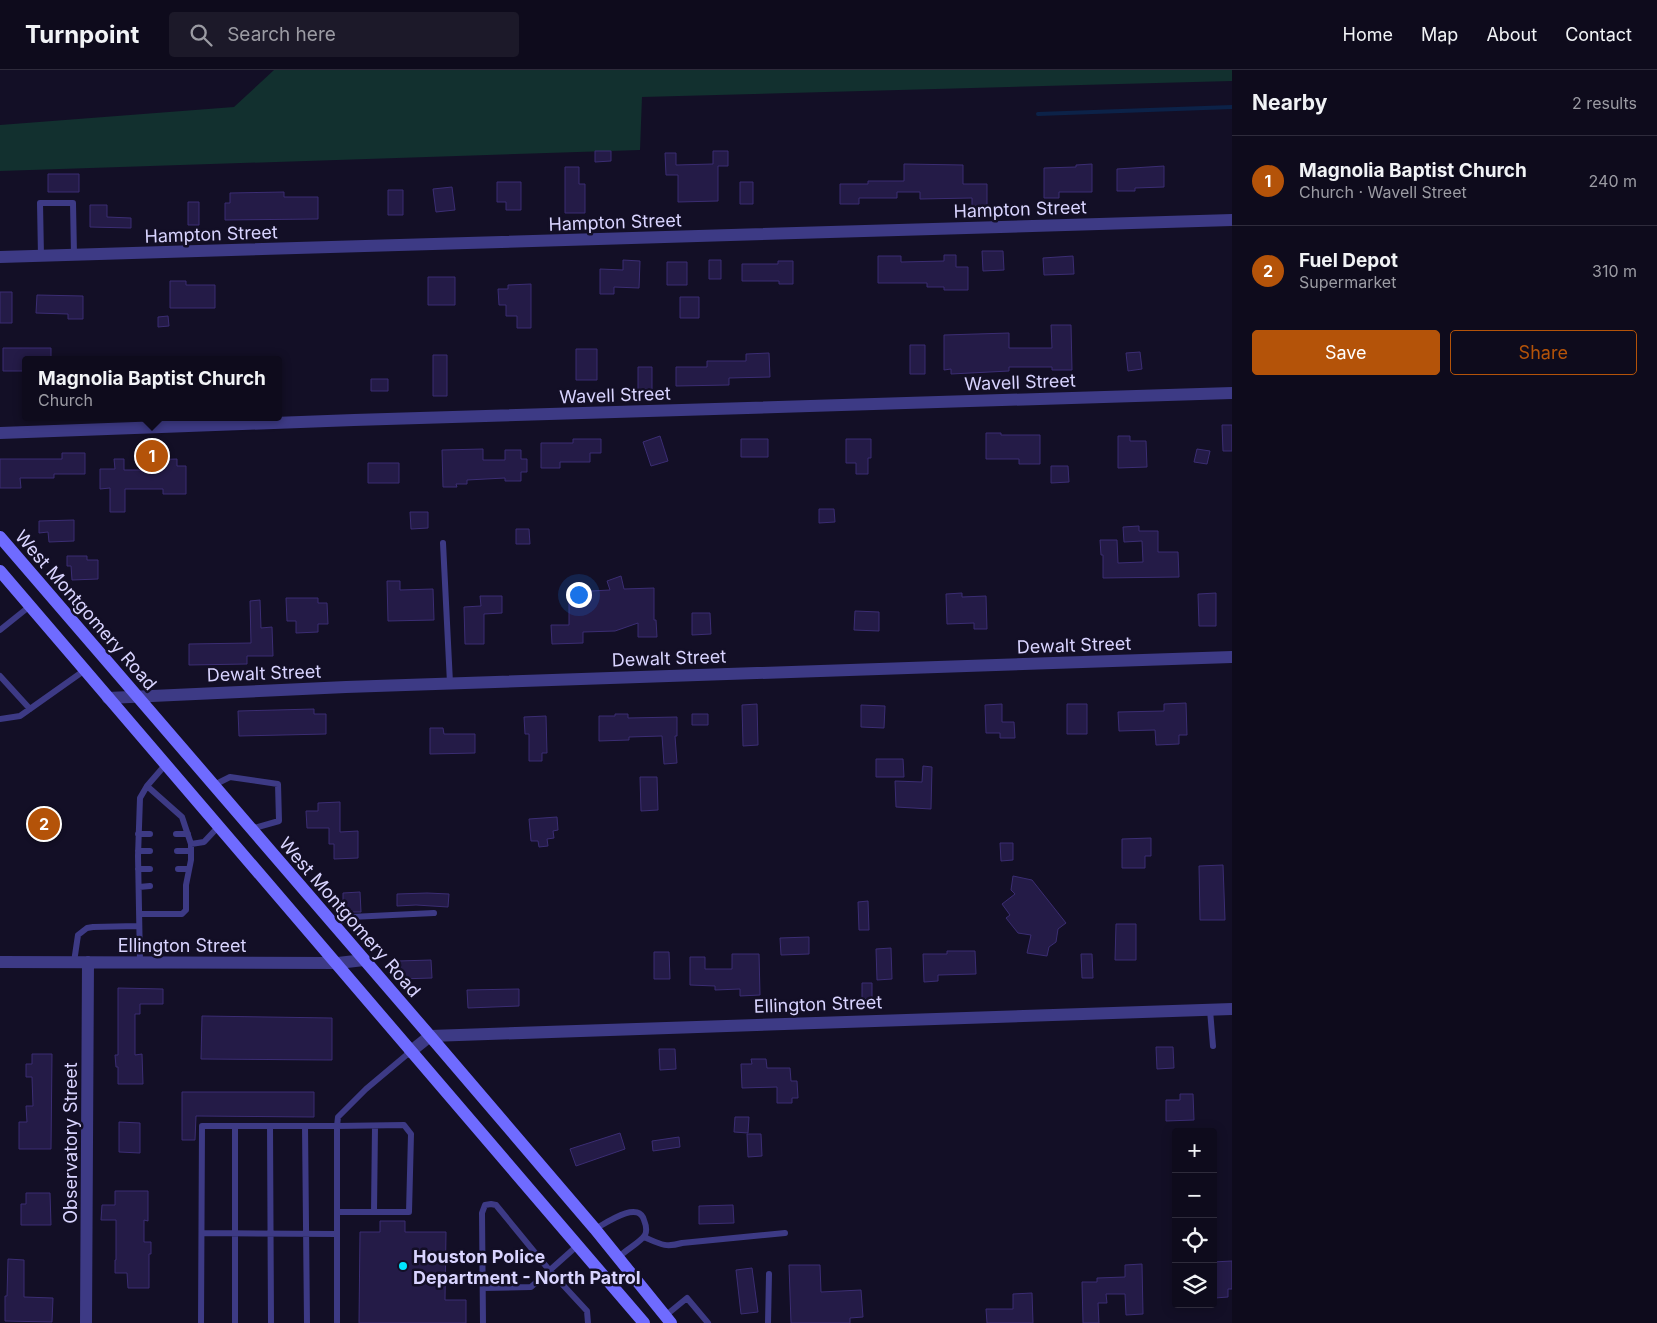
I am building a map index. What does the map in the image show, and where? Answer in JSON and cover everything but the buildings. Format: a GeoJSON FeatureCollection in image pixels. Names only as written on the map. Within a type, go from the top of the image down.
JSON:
{"type":"FeatureCollection","features":[{"type":"Feature","properties":{"kind":"main road","name":"West Montgomery Road"},"geometry":{"type":"LineString","coordinates":[[0,537],[430,1036],[668,1319]]}},
{"type":"Feature","properties":{"kind":"main road"},"geometry":{"type":"LineString","coordinates":[[0,571],[644,1323]]}},
{"type":"Feature","properties":{"kind":"main road"},"geometry":{"type":"LineString","coordinates":[[578,1244],[595,1230]]}},
{"type":"Feature","properties":{"kind":"street","name":"Hampton Street"},"geometry":{"type":"LineString","coordinates":[[0,257],[1232,220]]}},
{"type":"Feature","properties":{"kind":"street","name":"Wavell Street"},"geometry":{"type":"LineString","coordinates":[[0,433],[354,420],[1232,393]]}},
{"type":"Feature","properties":{"kind":"street","name":"Dewalt Street"},"geometry":{"type":"LineString","coordinates":[[108,698],[450,684],[1232,658]]}},
{"type":"Feature","properties":{"kind":"street","name":"Ellington Street"},"geometry":{"type":"LineString","coordinates":[[0,962],[338,964],[364,960]]}},
{"type":"Feature","properties":{"kind":"street","name":"Observatory Street"},"geometry":{"type":"LineString","coordinates":[[86,1323],[88,962]]}},
{"type":"Feature","properties":{"kind":"street","name":"Ellington Street"},"geometry":{"type":"LineString","coordinates":[[430,1036],[1232,1009]]}},
{"type":"Feature","properties":{"kind":"street"},"geometry":{"type":"LineString","coordinates":[[410,1052],[430,1036]]}},
{"type":"Feature","properties":{"kind":"lane"},"geometry":{"type":"LineString","coordinates":[[41,256],[40,203],[73,203],[74,255]]}},
{"type":"Feature","properties":{"kind":"lane"},"geometry":{"type":"LineString","coordinates":[[443,543],[450,684]]}},
{"type":"Feature","properties":{"kind":"lane"},"geometry":{"type":"LineString","coordinates":[[0,630],[30,606]]}},
{"type":"Feature","properties":{"kind":"lane"},"geometry":{"type":"LineString","coordinates":[[0,719],[20,716],[85,670]]}},
{"type":"Feature","properties":{"kind":"lane"},"geometry":{"type":"LineString","coordinates":[[0,676],[30,709]]}},
{"type":"Feature","properties":{"kind":"lane"},"geometry":{"type":"LineString","coordinates":[[140,962],[138,834],[140,798],[147,786],[166,764]]}},
{"type":"Feature","properties":{"kind":"lane"},"geometry":{"type":"LineString","coordinates":[[214,785],[230,777],[278,784],[279,821],[251,829]]}},
{"type":"Feature","properties":{"kind":"lane"},"geometry":{"type":"LineString","coordinates":[[140,914],[182,914],[186,910],[186,885],[191,848],[182,817],[147,786]]}},
{"type":"Feature","properties":{"kind":"lane"},"geometry":{"type":"LineString","coordinates":[[177,851],[191,848],[204,842],[219,826]]}},
{"type":"Feature","properties":{"kind":"lane"},"geometry":{"type":"LineString","coordinates":[[138,834],[150,834]]}},
{"type":"Feature","properties":{"kind":"lane"},"geometry":{"type":"LineString","coordinates":[[176,834],[188,834]]}},
{"type":"Feature","properties":{"kind":"lane"},"geometry":{"type":"LineString","coordinates":[[138,851],[150,851]]}},
{"type":"Feature","properties":{"kind":"lane"},"geometry":{"type":"LineString","coordinates":[[138,869],[150,869]]}},
{"type":"Feature","properties":{"kind":"lane"},"geometry":{"type":"LineString","coordinates":[[178,869],[188,870]]}},
{"type":"Feature","properties":{"kind":"lane"},"geometry":{"type":"LineString","coordinates":[[178,885],[186,885]]}},
{"type":"Feature","properties":{"kind":"lane"},"geometry":{"type":"LineString","coordinates":[[139,887],[150,886]]}},
{"type":"Feature","properties":{"kind":"lane"},"geometry":{"type":"LineString","coordinates":[[333,924],[351,917],[434,913]]}},
{"type":"Feature","properties":{"kind":"lane"},"geometry":{"type":"LineString","coordinates":[[74,962],[78,935],[87,928],[138,926]]}},
{"type":"Feature","properties":{"kind":"lane"},"geometry":{"type":"LineString","coordinates":[[1210,1010],[1213,1046]]}},
{"type":"Feature","properties":{"kind":"lane"},"geometry":{"type":"LineString","coordinates":[[337,1323],[338,1117],[359,1096],[410,1052]]}},
{"type":"Feature","properties":{"kind":"lane"},"geometry":{"type":"LineString","coordinates":[[202,1323],[202,1126],[404,1125],[411,1134],[409,1212],[337,1212]]}},
{"type":"Feature","properties":{"kind":"lane"},"geometry":{"type":"LineString","coordinates":[[235,1126],[235,1323]]}},
{"type":"Feature","properties":{"kind":"lane"},"geometry":{"type":"LineString","coordinates":[[270,1126],[271,1323]]}},
{"type":"Feature","properties":{"kind":"lane"},"geometry":{"type":"LineString","coordinates":[[305,1126],[307,1323]]}},
{"type":"Feature","properties":{"kind":"lane"},"geometry":{"type":"LineString","coordinates":[[374,1212],[375,1126]]}},
{"type":"Feature","properties":{"kind":"lane"},"geometry":{"type":"LineString","coordinates":[[483,1323],[482,1213],[483,1208],[488,1204],[496,1205],[550,1271],[587,1311],[588,1323]]}},
{"type":"Feature","properties":{"kind":"lane"},"geometry":{"type":"LineString","coordinates":[[595,1230],[631,1211],[638,1212],[644,1217],[646,1230],[644,1237],[618,1258]]}},
{"type":"Feature","properties":{"kind":"lane"},"geometry":{"type":"LineString","coordinates":[[202,1233],[337,1234]]}},
{"type":"Feature","properties":{"kind":"lane"},"geometry":{"type":"LineString","coordinates":[[644,1237],[664,1246],[672,1246],[682,1243],[785,1233]]}},
{"type":"Feature","properties":{"kind":"lane"},"geometry":{"type":"LineString","coordinates":[[482,1288],[532,1287],[578,1244]]}},
{"type":"Feature","properties":{"kind":"lane"},"geometry":{"type":"LineString","coordinates":[[768,1323],[769,1274]]}},
{"type":"Feature","properties":{"kind":"lane"},"geometry":{"type":"LineString","coordinates":[[668,1319],[688,1298],[708,1323]]}},
{"type":"Feature","properties":{"kind":"green space"},"geometry":{"type":"Polygon","coordinates":[[[274,70],[1232,70],[1232,81],[642,97],[640,150],[0,171],[0,125],[234,107],[274,70]]]}},
{"type":"Feature","properties":{"kind":"waterway"},"geometry":{"type":"LineString","coordinates":[[1038,114],[1232,107]]}},
{"type":"Feature","properties":{"kind":"place","name":"Magnolia Baptist Church"},"geometry":{"type":"Point","coordinates":[152,456]}},
{"type":"Feature","properties":{"kind":"place","name":"Fuel Depot"},"geometry":{"type":"Point","coordinates":[44,824]}},
{"type":"Feature","properties":{"kind":"place","name":"Houston Police Department - North Patrol"},"geometry":{"type":"Point","coordinates":[403,1266]}}]}
